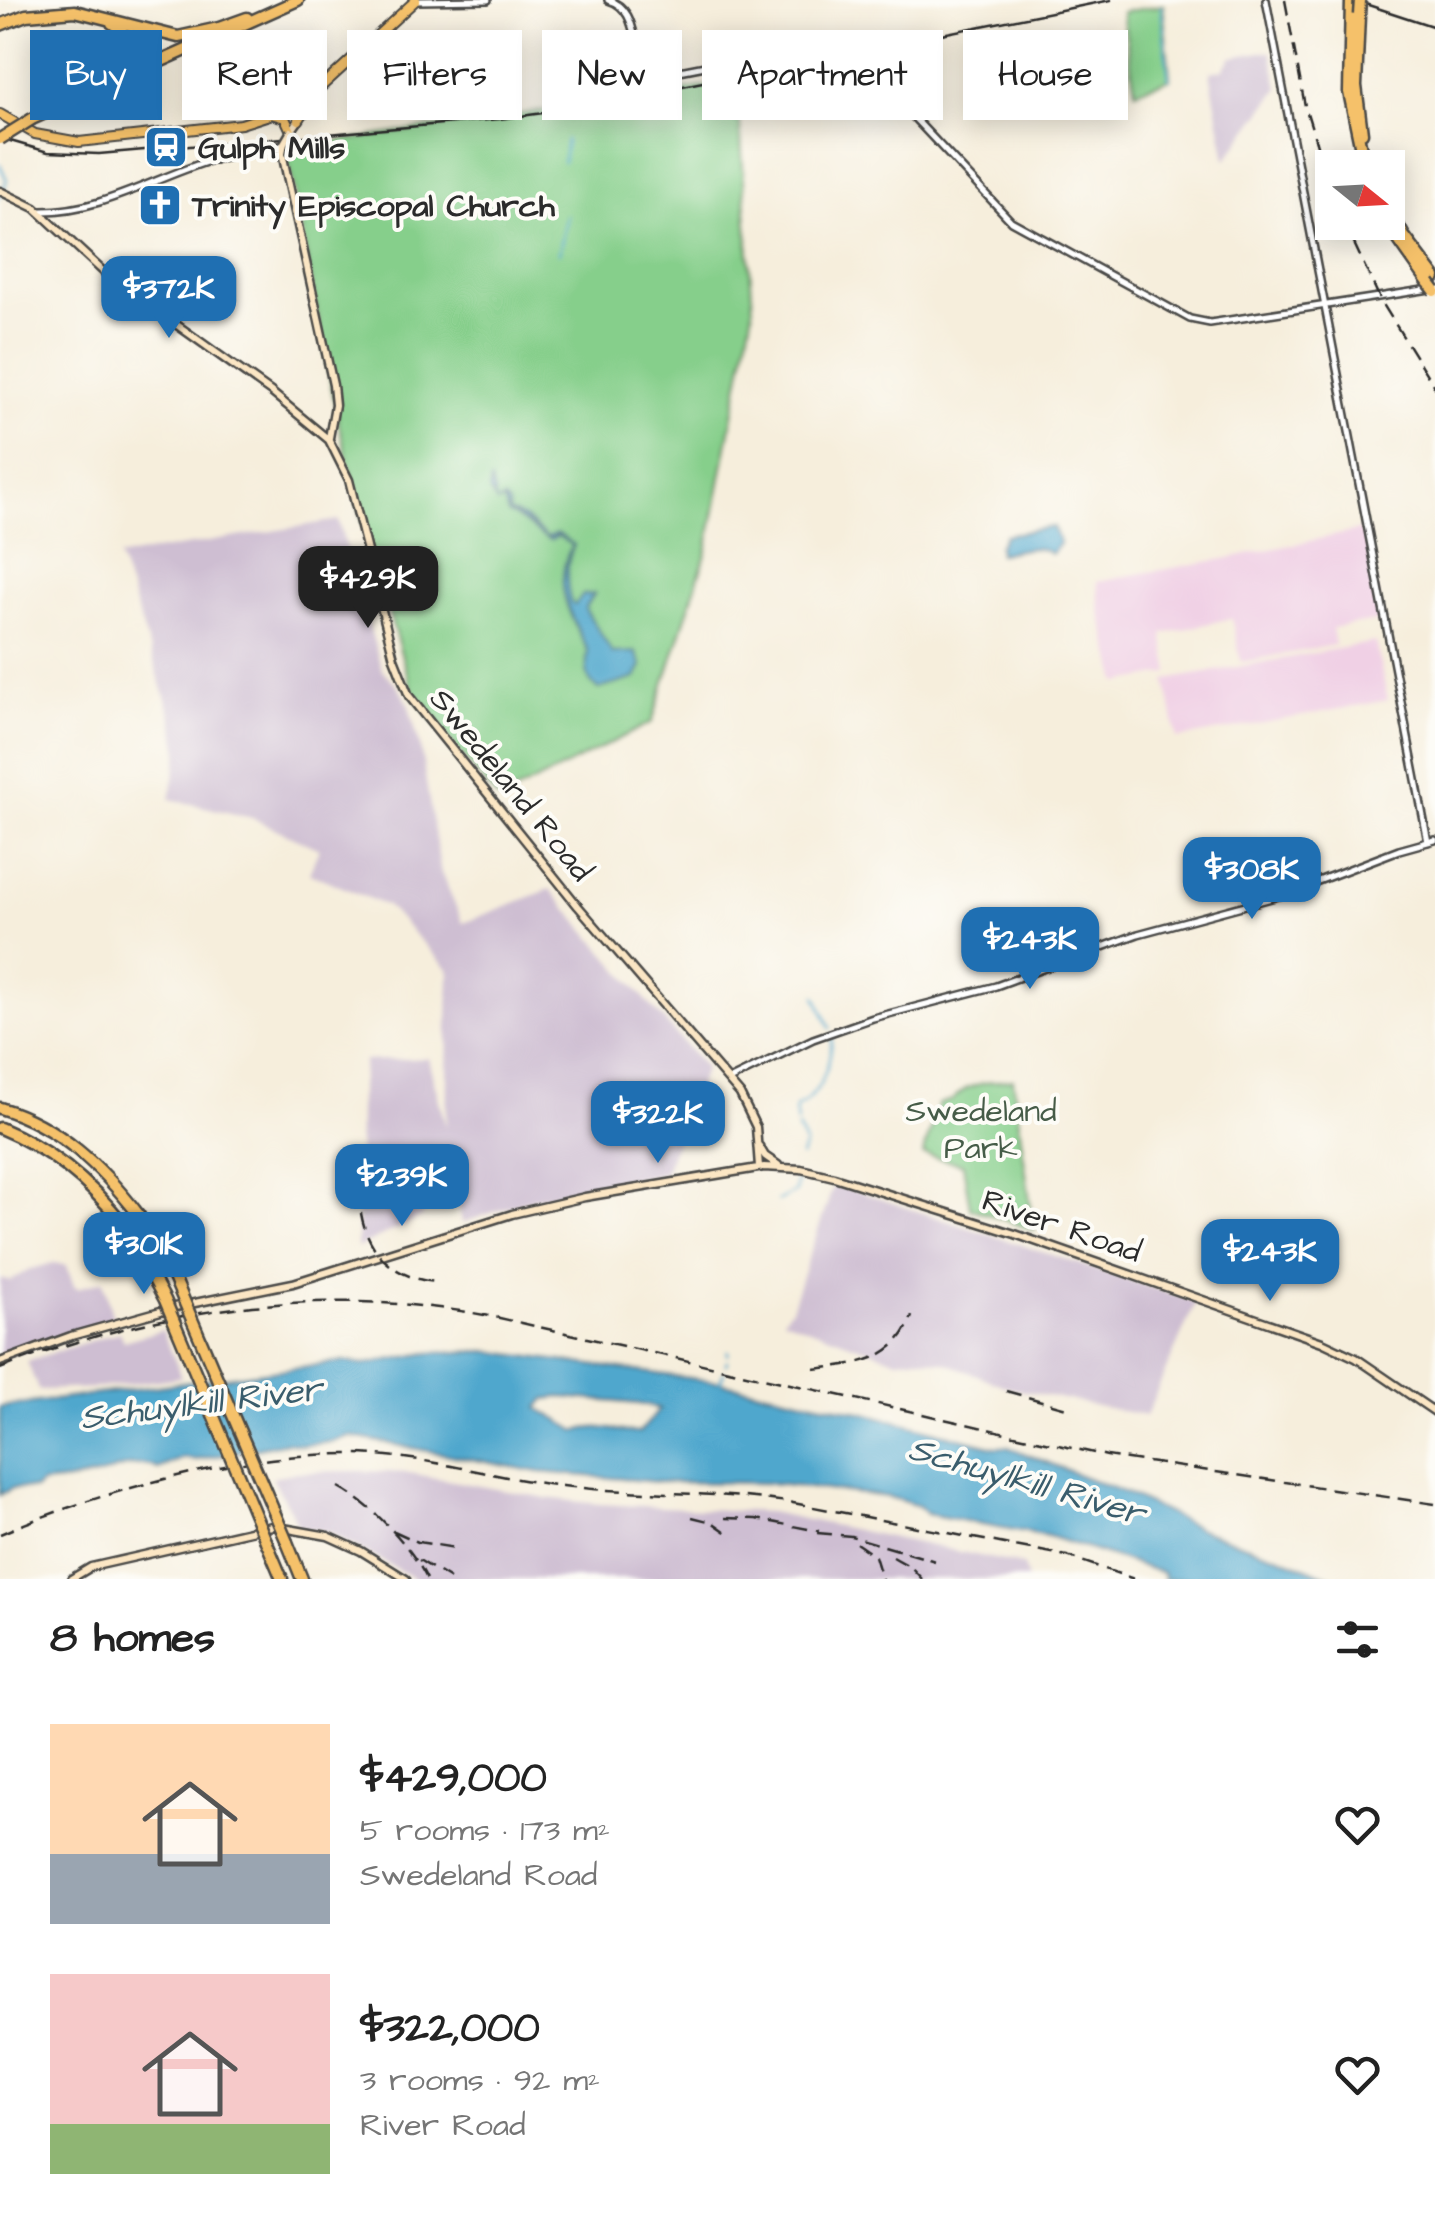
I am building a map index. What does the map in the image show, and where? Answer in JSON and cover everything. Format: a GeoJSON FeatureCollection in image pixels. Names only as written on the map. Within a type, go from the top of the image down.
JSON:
{"type":"FeatureCollection","features":[{"type":"Feature","properties":{"kind":"highway"},"geometry":{"type":"LineString","coordinates":[[162,55],[284,0]]}},
{"type":"Feature","properties":{"kind":"highway"},"geometry":{"type":"LineString","coordinates":[[162,59],[298,0]]}},
{"type":"Feature","properties":{"kind":"highway"},"geometry":{"type":"LineString","coordinates":[[1351,0],[1356,86],[1365,150]]}},
{"type":"Feature","properties":{"kind":"highway"},"geometry":{"type":"LineString","coordinates":[[1354,14],[1360,0]]}},
{"type":"Feature","properties":{"kind":"highway"},"geometry":{"type":"LineString","coordinates":[[0,28],[26,15],[75,11],[178,37],[253,16]]}},
{"type":"Feature","properties":{"kind":"highway"},"geometry":{"type":"LineString","coordinates":[[0,28],[74,14],[118,26],[120,30]]}},
{"type":"Feature","properties":{"kind":"highway"},"geometry":{"type":"LineString","coordinates":[[0,131],[30,116]]}},
{"type":"Feature","properties":{"kind":"highway"},"geometry":{"type":"LineString","coordinates":[[0,139],[30,116]]}},
{"type":"Feature","properties":{"kind":"highway"},"geometry":{"type":"LineString","coordinates":[[1405,238],[1434,285]]}},
{"type":"Feature","properties":{"kind":"highway"},"geometry":{"type":"LineString","coordinates":[[1402,240],[1434,285]]}},
{"type":"Feature","properties":{"kind":"highway"},"geometry":{"type":"LineString","coordinates":[[0,1108],[75,1146],[100,1168],[138,1214],[173,1275],[302,1579]]}},
{"type":"Feature","properties":{"kind":"highway"},"geometry":{"type":"LineString","coordinates":[[0,1128],[70,1168],[125,1226],[164,1300],[282,1579]]}},
{"type":"Feature","properties":{"kind":"main road"},"geometry":{"type":"LineString","coordinates":[[327,84],[416,1]]}},
{"type":"Feature","properties":{"kind":"main road"},"geometry":{"type":"LineString","coordinates":[[0,114],[35,134],[79,142],[254,120]]}},
{"type":"Feature","properties":{"kind":"main road"},"geometry":{"type":"LineString","coordinates":[[286,120],[291,131]]}},
{"type":"Feature","properties":{"kind":"main road"},"geometry":{"type":"LineString","coordinates":[[291,131],[293,120]]}},
{"type":"Feature","properties":{"kind":"main road"},"geometry":{"type":"LineString","coordinates":[[0,191],[40,212],[108,275],[268,390],[329,440],[334,385],[284,159],[283,144],[299,120]]}},
{"type":"Feature","properties":{"kind":"main road","name":"Swedeland Road"},"geometry":{"type":"LineString","coordinates":[[329,440],[349,480],[394,658],[408,696],[578,906],[729,1080],[752,1114],[759,1168]]}},
{"type":"Feature","properties":{"kind":"main road"},"geometry":{"type":"LineString","coordinates":[[758,1144],[765,1156],[784,1168]]}},
{"type":"Feature","properties":{"kind":"main road","name":"River Road"},"geometry":{"type":"LineString","coordinates":[[0,1362],[72,1336],[175,1307],[304,1280],[525,1211],[759,1168],[784,1168],[834,1177],[1015,1234],[1293,1331],[1350,1354],[1435,1412]]}},
{"type":"Feature","properties":{"kind":"main road"},"geometry":{"type":"LineString","coordinates":[[71,1579],[90,1567],[250,1529],[294,1528],[328,1536],[361,1551],[406,1579]]}},
{"type":"Feature","properties":{"kind":"street"},"geometry":{"type":"LineString","coordinates":[[416,1],[488,0]]}},
{"type":"Feature","properties":{"kind":"street"},"geometry":{"type":"LineString","coordinates":[[608,0],[628,12],[643,63],[649,72],[659,75],[843,39],[1004,216],[1184,316],[1210,322],[1326,307],[1434,285]]}},
{"type":"Feature","properties":{"kind":"street"},"geometry":{"type":"LineString","coordinates":[[729,1080],[813,1038],[872,1018],[974,992],[1138,934],[1279,896],[1432,841],[1266,0]]}},
{"type":"Feature","properties":{"kind":"street"},"geometry":{"type":"LineString","coordinates":[[40,212],[75,210],[200,164],[283,144]]}},
{"type":"Feature","properties":{"kind":"street"},"geometry":{"type":"LineString","coordinates":[[266,151],[284,159]]}},
{"type":"Feature","properties":{"kind":"shaded area"},"geometry":{"type":"Polygon","coordinates":[[[1271,52],[1279,88],[1226,160],[1210,72],[1223,70],[1232,57],[1271,52]]]}},
{"type":"Feature","properties":{"kind":"shaded area"},"geometry":{"type":"Polygon","coordinates":[[[338,520],[382,670],[408,703],[420,745],[441,873],[463,923],[550,889],[705,1068],[664,1173],[535,1198],[462,1223],[448,1148],[422,1217],[357,1248],[359,1101],[364,1061],[428,1058],[446,1127],[449,970],[387,906],[309,873],[319,849],[252,818],[170,799],[179,752],[173,720],[119,557],[338,520]]]}},
{"type":"Feature","properties":{"kind":"shaded area"},"geometry":{"type":"Polygon","coordinates":[[[1361,530],[1367,533],[1382,620],[1332,628],[1335,645],[1241,662],[1232,618],[1163,634],[1170,673],[1118,683],[1097,581],[1361,530]]]}},
{"type":"Feature","properties":{"kind":"shaded area"},"geometry":{"type":"Polygon","coordinates":[[[1375,642],[1388,700],[1177,739],[1166,680],[1375,642]]]}},
{"type":"Feature","properties":{"kind":"shaded area"},"geometry":{"type":"Polygon","coordinates":[[[834,1184],[1196,1302],[1146,1416],[1009,1388],[947,1363],[895,1359],[783,1319],[791,1308],[834,1184]]]}},
{"type":"Feature","properties":{"kind":"shaded area"},"geometry":{"type":"Polygon","coordinates":[[[55,1263],[67,1266],[78,1288],[103,1280],[114,1322],[0,1358],[0,1278],[10,1281],[30,1269],[55,1263]]]}},
{"type":"Feature","properties":{"kind":"shaded area"},"geometry":{"type":"Polygon","coordinates":[[[162,1330],[182,1377],[100,1388],[38,1390],[27,1361],[119,1332],[123,1341],[162,1330]]]}},
{"type":"Feature","properties":{"kind":"shaded area"},"geometry":{"type":"Polygon","coordinates":[[[297,1472],[409,1473],[599,1504],[770,1512],[1023,1565],[1027,1579],[415,1579],[330,1533],[299,1527],[272,1477],[297,1472]]]}},
{"type":"Feature","properties":{"kind":"green space"},"geometry":{"type":"Polygon","coordinates":[[[1163,5],[1170,79],[1135,91],[1122,12],[1163,5]]]}},
{"type":"Feature","properties":{"kind":"green space"},"geometry":{"type":"Polygon","coordinates":[[[702,87],[702,120],[740,120],[753,310],[707,551],[652,722],[497,798],[414,697],[371,554],[339,426],[286,149],[481,120],[522,120],[522,114],[542,111],[542,120],[682,120],[682,90],[702,87]]]}},
{"type":"Feature","properties":{"kind":"green space","name":"Swedeland Park"},"geometry":{"type":"Polygon","coordinates":[[[1013,1079],[1034,1230],[970,1208],[963,1164],[923,1154],[939,1104],[953,1100],[972,1086],[1013,1079]]]}},
{"type":"Feature","properties":{"kind":"water"},"geometry":{"type":"Polygon","coordinates":[[[505,500],[509,512],[525,518],[546,538],[508,514],[504,501],[499,502],[505,500]]]}},
{"type":"Feature","properties":{"kind":"water"},"geometry":{"type":"Polygon","coordinates":[[[1053,527],[1060,543],[1051,554],[1032,548],[999,554],[998,546],[1005,535],[1053,527]]]}},
{"type":"Feature","properties":{"kind":"water"},"geometry":{"type":"Polygon","coordinates":[[[558,534],[574,545],[567,573],[571,603],[575,605],[583,595],[594,594],[585,609],[612,653],[636,652],[642,666],[636,678],[599,689],[591,682],[588,651],[569,612],[563,587],[566,560],[572,545],[558,536],[546,538],[558,534]]]}},
{"type":"Feature","properties":{"kind":"water"},"geometry":{"type":"Polygon","coordinates":[[[329,580],[343,582],[353,589],[349,611],[320,594],[329,580]]]}},
{"type":"Feature","properties":{"kind":"water","name":"Schuylkill River"},"geometry":{"type":"Polygon","coordinates":[[[486,1351],[719,1382],[861,1412],[994,1447],[1008,1447],[1128,1494],[1202,1530],[1333,1579],[1164,1579],[1163,1573],[1048,1536],[927,1514],[919,1506],[889,1497],[767,1483],[659,1482],[539,1472],[349,1436],[332,1442],[287,1442],[196,1460],[183,1458],[158,1469],[135,1465],[83,1479],[41,1484],[35,1489],[13,1488],[0,1495],[0,1407],[347,1361],[362,1365],[427,1353],[486,1351]],[[562,1397],[545,1399],[538,1408],[577,1431],[601,1428],[639,1433],[660,1409],[562,1397]]]}},
{"type":"Feature","properties":{"kind":"waterway"},"geometry":{"type":"LineString","coordinates":[[1161,6],[1169,79]]}},
{"type":"Feature","properties":{"kind":"waterway"},"geometry":{"type":"LineString","coordinates":[[563,162],[566,140]]}},
{"type":"Feature","properties":{"kind":"waterway"},"geometry":{"type":"LineString","coordinates":[[0,165],[7,180],[0,197]]}},
{"type":"Feature","properties":{"kind":"waterway"},"geometry":{"type":"LineString","coordinates":[[559,253],[567,215]]}},
{"type":"Feature","properties":{"kind":"waterway"},"geometry":{"type":"LineString","coordinates":[[816,996],[830,1028]]}},
{"type":"Feature","properties":{"kind":"waterway"},"geometry":{"type":"LineString","coordinates":[[797,1123],[795,1108],[812,1096],[823,1078],[832,1036]]}},
{"type":"Feature","properties":{"kind":"waterway"},"geometry":{"type":"LineString","coordinates":[[798,1128],[805,1144],[801,1157]]}},
{"type":"Feature","properties":{"kind":"waterway"},"geometry":{"type":"LineString","coordinates":[[777,1201],[795,1192],[797,1179]]}},
{"type":"Feature","properties":{"kind":"waterway"},"geometry":{"type":"LineString","coordinates":[[719,1385],[724,1372]]}},
{"type":"Feature","properties":{"kind":"tram line"},"geometry":{"type":"LineString","coordinates":[[0,138],[48,152],[99,154],[499,119],[558,111],[1111,0]]}},
{"type":"Feature","properties":{"kind":"tram line"},"geometry":{"type":"LineString","coordinates":[[1353,0],[1435,27]]}},
{"type":"Feature","properties":{"kind":"railway"},"geometry":{"type":"LineString","coordinates":[[1285,0],[1305,106],[1318,150]]}},
{"type":"Feature","properties":{"kind":"railway"},"geometry":{"type":"LineString","coordinates":[[1352,240],[1381,301],[1435,388]]}},
{"type":"Feature","properties":{"kind":"railway"},"geometry":{"type":"LineString","coordinates":[[359,1190],[364,1225],[378,1253],[402,1273],[437,1282]]}},
{"type":"Feature","properties":{"kind":"railway"},"geometry":{"type":"LineString","coordinates":[[0,1369],[121,1330],[244,1307],[306,1302],[432,1307],[495,1317],[1107,1456],[1435,1504]]}},
{"type":"Feature","properties":{"kind":"railway"},"geometry":{"type":"LineString","coordinates":[[814,1369],[859,1362],[885,1352],[896,1343],[912,1316]]}},
{"type":"Feature","properties":{"kind":"railway"},"geometry":{"type":"LineString","coordinates":[[1006,1391],[1070,1409]]}},
{"type":"Feature","properties":{"kind":"railway"},"geometry":{"type":"LineString","coordinates":[[0,1534],[88,1501],[185,1474],[284,1458],[377,1455],[573,1487],[793,1503],[1067,1556],[1134,1579]]}},
{"type":"Feature","properties":{"kind":"railway"},"geometry":{"type":"LineString","coordinates":[[339,1487],[389,1527],[427,1579]]}},
{"type":"Feature","properties":{"kind":"railway"},"geometry":{"type":"LineString","coordinates":[[692,1517],[712,1522],[732,1536]]}},
{"type":"Feature","properties":{"kind":"railway"},"geometry":{"type":"LineString","coordinates":[[725,1518],[756,1519],[819,1531]]}},
{"type":"Feature","properties":{"kind":"railway"},"geometry":{"type":"LineString","coordinates":[[394,1531],[418,1542],[455,1548]]}},
{"type":"Feature","properties":{"kind":"railway"},"geometry":{"type":"LineString","coordinates":[[817,1533],[851,1536],[935,1561]]}},
{"type":"Feature","properties":{"kind":"railway"},"geometry":{"type":"LineString","coordinates":[[856,1543],[875,1556],[882,1579]]}},
{"type":"Feature","properties":{"kind":"railway"},"geometry":{"type":"LineString","coordinates":[[893,1557],[922,1579]]}},
{"type":"Feature","properties":{"kind":"railway"},"geometry":{"type":"LineString","coordinates":[[419,1560],[450,1579]]}},
{"type":"Feature","properties":{"kind":"place","name":"Gulph Mills"},"geometry":{"type":"Point","coordinates":[166,147]}},
{"type":"Feature","properties":{"kind":"place","name":"Trinity Episcopal Church"},"geometry":{"type":"Point","coordinates":[160,205]}}]}
